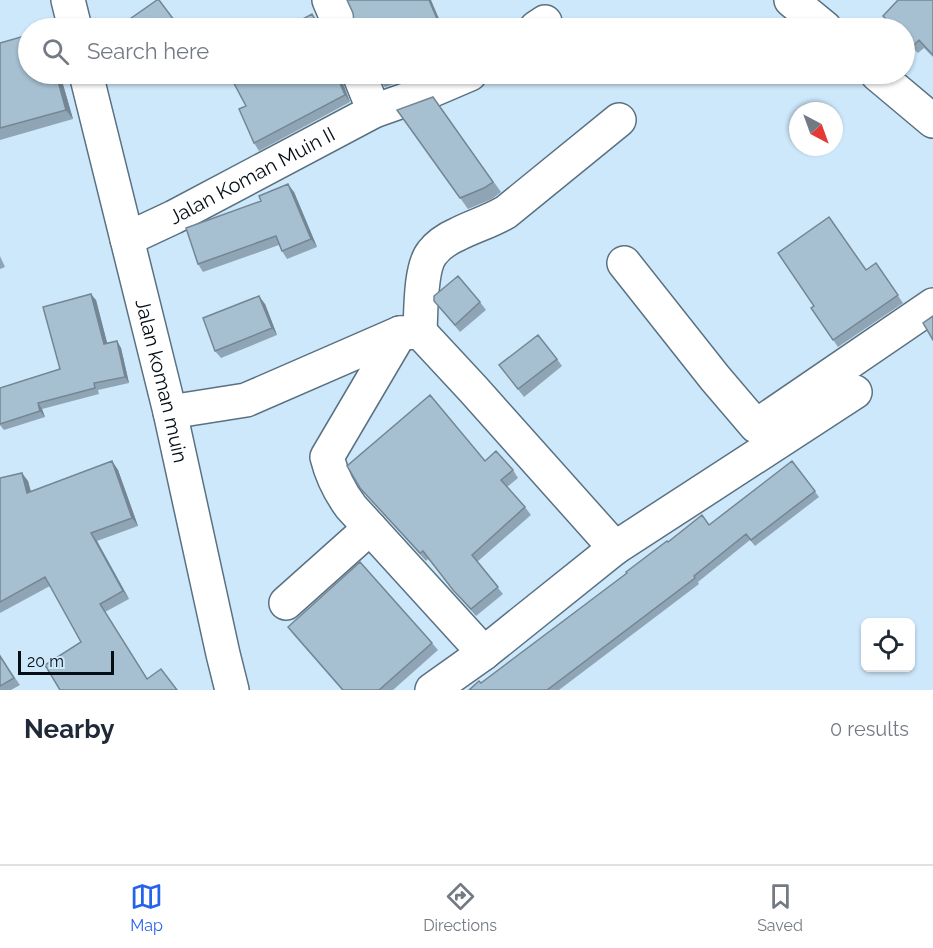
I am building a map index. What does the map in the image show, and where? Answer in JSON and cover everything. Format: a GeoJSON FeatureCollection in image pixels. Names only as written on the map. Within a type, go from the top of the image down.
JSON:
{"type":"FeatureCollection","features":[{"type":"Feature","properties":{"kind":"street"},"geometry":{"type":"LineString","coordinates":[[68,0],[72,18]]}},
{"type":"Feature","properties":{"kind":"street"},"geometry":{"type":"LineString","coordinates":[[329,0],[336,18]]}},
{"type":"Feature","properties":{"kind":"street"},"geometry":{"type":"LineString","coordinates":[[791,0],[813,18]]}},
{"type":"Feature","properties":{"kind":"street","name":"Jalan koman muin"},"geometry":{"type":"LineString","coordinates":[[88,84],[170,412],[232,690]]}},
{"type":"Feature","properties":{"kind":"street"},"geometry":{"type":"LineString","coordinates":[[363,84],[374,111]]}},
{"type":"Feature","properties":{"kind":"street","name":"Jalan Koman Muin II"},"geometry":{"type":"LineString","coordinates":[[127,239],[174,217],[374,111],[447,84]]}},
{"type":"Feature","properties":{"kind":"street"},"geometry":{"type":"LineString","coordinates":[[890,84],[933,121]]}},
{"type":"Feature","properties":{"kind":"street"},"geometry":{"type":"LineString","coordinates":[[484,652],[343,496],[333,478],[327,457],[410,332],[424,269],[431,253],[457,234],[506,212],[620,120]]}},
{"type":"Feature","properties":{"kind":"street"},"geometry":{"type":"LineString","coordinates":[[624,263],[756,426],[933,305]]}},
{"type":"Feature","properties":{"kind":"street"},"geometry":{"type":"LineString","coordinates":[[170,412],[246,400],[410,332]]}},
{"type":"Feature","properties":{"kind":"street"},"geometry":{"type":"LineString","coordinates":[[410,332],[473,389],[615,548]]}},
{"type":"Feature","properties":{"kind":"street"},"geometry":{"type":"LineString","coordinates":[[432,690],[484,652],[615,548],[855,392]]}},
{"type":"Feature","properties":{"kind":"street"},"geometry":{"type":"LineString","coordinates":[[286,603],[370,528]]}},
{"type":"Feature","properties":{"kind":"building"},"geometry":{"type":"Polygon","coordinates":[[[159,0],[172,18],[131,18],[159,0]]]}},
{"type":"Feature","properties":{"kind":"building"},"geometry":{"type":"Polygon","coordinates":[[[347,0],[429,0],[437,18],[354,18],[347,0]]]}},
{"type":"Feature","properties":{"kind":"building"},"geometry":{"type":"Polygon","coordinates":[[[898,0],[933,0],[933,55],[919,40],[915,44],[915,18],[885,18],[883,16],[898,0]]]}},
{"type":"Feature","properties":{"kind":"building"},"geometry":{"type":"Polygon","coordinates":[[[18,38],[18,84],[59,84],[66,110],[0,128],[0,43],[18,38]]]}},
{"type":"Feature","properties":{"kind":"building"},"geometry":{"type":"Polygon","coordinates":[[[234,84],[340,84],[345,95],[254,143],[239,109],[246,106],[234,84]]]}},
{"type":"Feature","properties":{"kind":"building"},"geometry":{"type":"Polygon","coordinates":[[[433,97],[493,182],[460,198],[397,110],[433,97]]]}},
{"type":"Feature","properties":{"kind":"building"},"geometry":{"type":"Polygon","coordinates":[[[288,184],[311,239],[282,251],[276,236],[198,264],[186,228],[261,201],[259,196],[288,184]]]}},
{"type":"Feature","properties":{"kind":"building"},"geometry":{"type":"Polygon","coordinates":[[[829,217],[866,270],[876,263],[898,295],[833,340],[811,308],[814,306],[778,253],[829,217]]]}},
{"type":"Feature","properties":{"kind":"building"},"geometry":{"type":"Polygon","coordinates":[[[458,276],[480,302],[455,325],[434,301],[434,296],[458,276]]]}},
{"type":"Feature","properties":{"kind":"building"},"geometry":{"type":"Polygon","coordinates":[[[91,294],[104,344],[117,341],[125,377],[94,383],[95,388],[38,403],[40,411],[0,424],[0,388],[60,369],[43,307],[91,294]]]}},
{"type":"Feature","properties":{"kind":"building"},"geometry":{"type":"Polygon","coordinates":[[[259,296],[272,328],[215,351],[203,318],[259,296]]]}},
{"type":"Feature","properties":{"kind":"building"},"geometry":{"type":"Polygon","coordinates":[[[933,316],[933,340],[923,323],[933,316]]]}},
{"type":"Feature","properties":{"kind":"building"},"geometry":{"type":"Polygon","coordinates":[[[538,335],[557,359],[518,389],[499,365],[538,335]]]}},
{"type":"Feature","properties":{"kind":"building"},"geometry":{"type":"Polygon","coordinates":[[[430,395],[485,461],[496,451],[513,470],[501,480],[525,507],[472,555],[498,587],[471,609],[423,551],[420,553],[360,488],[347,466],[430,395]]]}},
{"type":"Feature","properties":{"kind":"building"},"geometry":{"type":"Polygon","coordinates":[[[112,461],[132,518],[91,533],[123,591],[100,604],[147,679],[161,669],[177,690],[60,690],[45,665],[81,642],[45,577],[0,602],[0,478],[22,473],[27,493],[112,461]]]}},
{"type":"Feature","properties":{"kind":"building"},"geometry":{"type":"Polygon","coordinates":[[[792,461],[815,491],[751,540],[746,534],[694,576],[695,578],[547,690],[469,690],[702,515],[709,525],[792,461]]]}},
{"type":"Feature","properties":{"kind":"building"},"geometry":{"type":"Polygon","coordinates":[[[360,562],[432,643],[379,690],[343,690],[288,627],[360,562]]]}},
{"type":"Feature","properties":{"kind":"building"},"geometry":{"type":"Polygon","coordinates":[[[0,656],[14,678],[0,686],[0,656]]]}}]}
